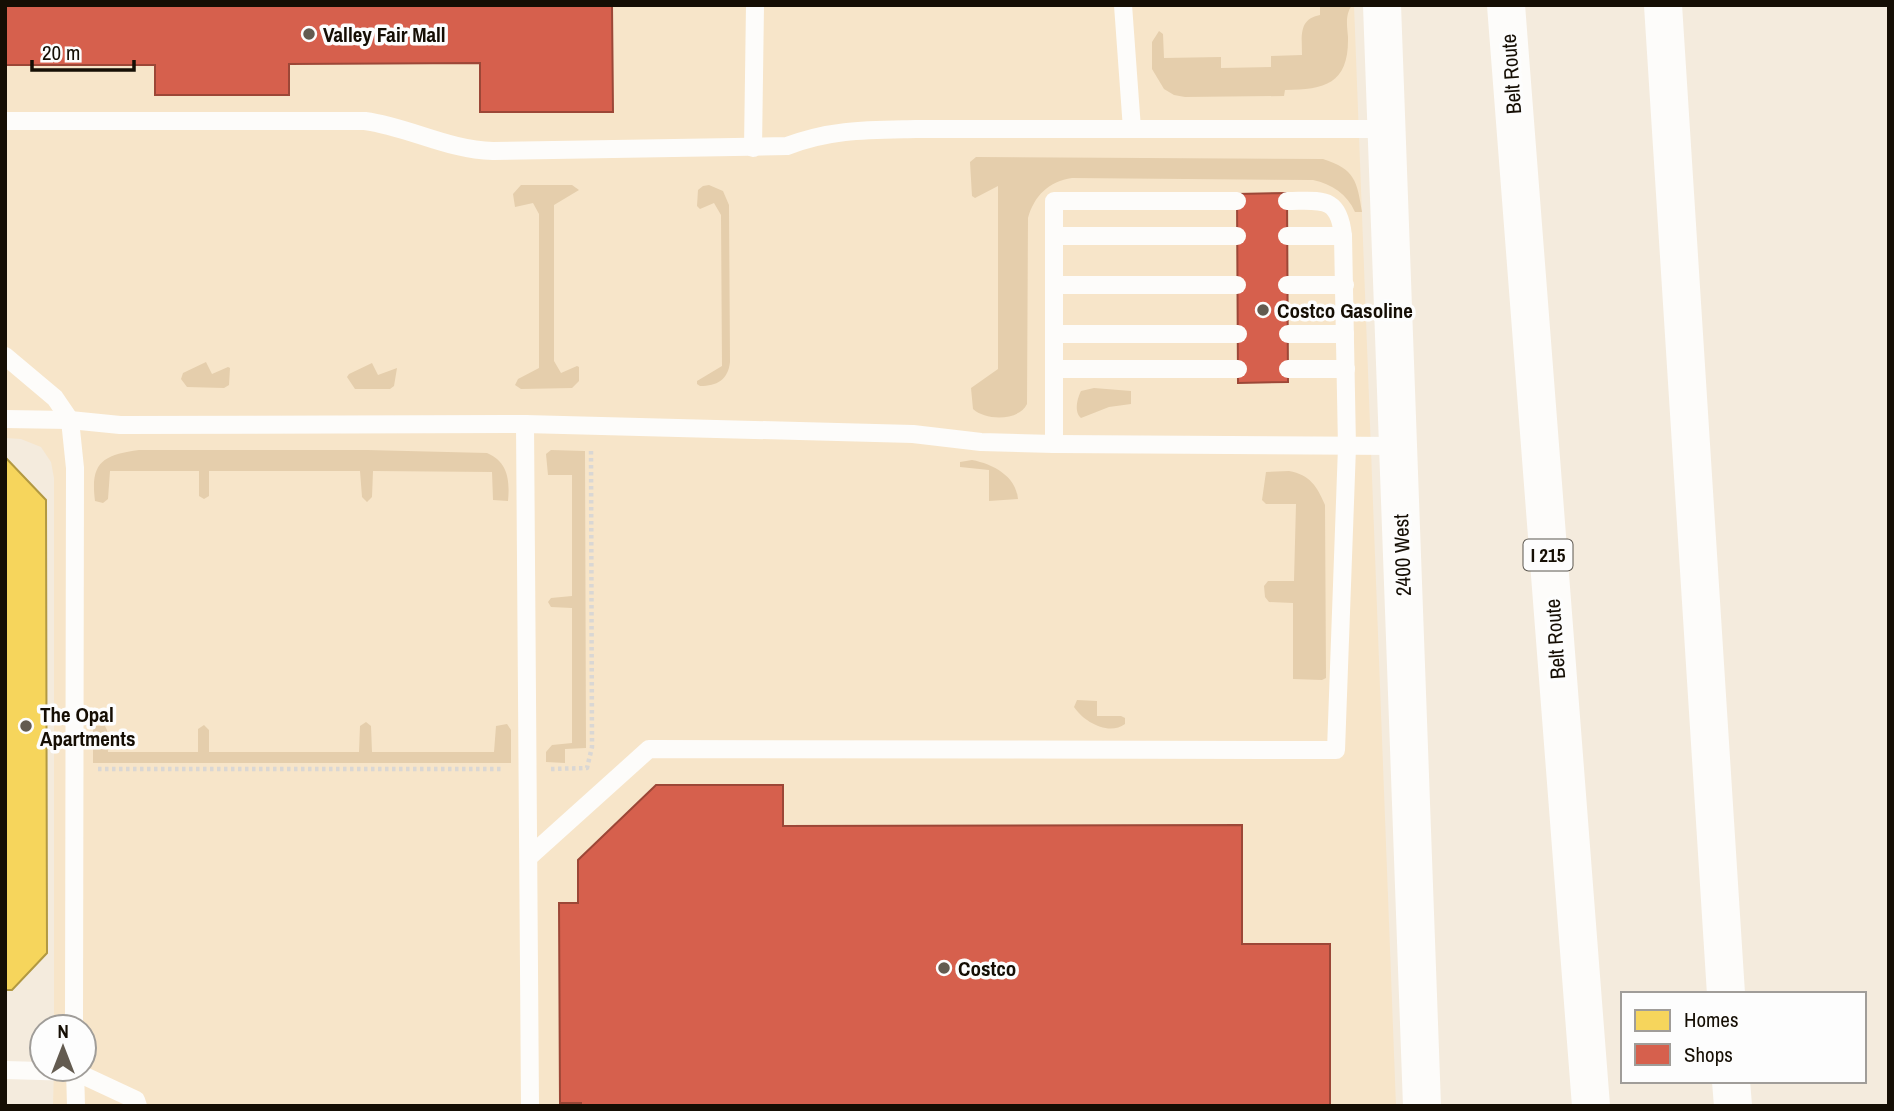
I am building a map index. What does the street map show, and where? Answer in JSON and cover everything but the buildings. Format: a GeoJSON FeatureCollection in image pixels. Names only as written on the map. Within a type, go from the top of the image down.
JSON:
{"type":"FeatureCollection","features":[{"type":"Feature","properties":{"kind":"main road","name":"2400 West"},"geometry":{"type":"LineString","coordinates":[[1382,5],[1422,1106]]}},
{"type":"Feature","properties":{"kind":"main road","name":"Belt Route"},"geometry":{"type":"LineString","coordinates":[[1506,5],[1591,1106]]}},
{"type":"Feature","properties":{"kind":"main road"},"geometry":{"type":"LineString","coordinates":[[1663,5],[1726,992]]}},
{"type":"Feature","properties":{"kind":"main road"},"geometry":{"type":"LineString","coordinates":[[1731,1083],[1733,1106]]}},
{"type":"Feature","properties":{"kind":"lane"},"geometry":{"type":"LineString","coordinates":[[753,148],[755,5]]}},
{"type":"Feature","properties":{"kind":"lane"},"geometry":{"type":"LineString","coordinates":[[1123,5],[1132,129]]}},
{"type":"Feature","properties":{"kind":"lane"},"geometry":{"type":"LineString","coordinates":[[5,121],[365,121],[386,124],[474,150],[753,148],[787,146],[814,136],[848,130],[1387,129]]}},
{"type":"Feature","properties":{"kind":"lane"},"geometry":{"type":"LineString","coordinates":[[1054,444],[1054,201],[1237,201]]}},
{"type":"Feature","properties":{"kind":"lane"},"geometry":{"type":"LineString","coordinates":[[529,857],[649,749],[1336,750],[1347,447],[1342,219],[1338,210],[1322,201],[1287,201]]}},
{"type":"Feature","properties":{"kind":"lane"},"geometry":{"type":"LineString","coordinates":[[1054,236],[1237,236]]}},
{"type":"Feature","properties":{"kind":"lane"},"geometry":{"type":"LineString","coordinates":[[1287,236],[1343,236]]}},
{"type":"Feature","properties":{"kind":"lane"},"geometry":{"type":"LineString","coordinates":[[1054,285],[1237,285]]}},
{"type":"Feature","properties":{"kind":"lane"},"geometry":{"type":"LineString","coordinates":[[1287,285],[1345,285]]}},
{"type":"Feature","properties":{"kind":"lane"},"geometry":{"type":"LineString","coordinates":[[1054,334],[1238,334]]}},
{"type":"Feature","properties":{"kind":"lane"},"geometry":{"type":"LineString","coordinates":[[1288,334],[1345,334]]}},
{"type":"Feature","properties":{"kind":"lane"},"geometry":{"type":"LineString","coordinates":[[5,356],[55,398],[70,420],[75,468],[74,1013]]}},
{"type":"Feature","properties":{"kind":"lane"},"geometry":{"type":"LineString","coordinates":[[1054,369],[1238,369]]}},
{"type":"Feature","properties":{"kind":"lane"},"geometry":{"type":"LineString","coordinates":[[1288,369],[1346,369]]}},
{"type":"Feature","properties":{"kind":"lane"},"geometry":{"type":"LineString","coordinates":[[5,419],[70,420],[120,425],[526,424],[913,434],[981,442],[1054,444],[1398,446]]}},
{"type":"Feature","properties":{"kind":"lane"},"geometry":{"type":"LineString","coordinates":[[526,424],[530,1106]]}},
{"type":"Feature","properties":{"kind":"lane"},"geometry":{"type":"LineString","coordinates":[[5,1070],[28,1070]]}},
{"type":"Feature","properties":{"kind":"lane"},"geometry":{"type":"LineString","coordinates":[[98,1081],[136,1100],[138,1106]]}},
{"type":"Feature","properties":{"kind":"lane"},"geometry":{"type":"LineString","coordinates":[[76,1083],[76,1106]]}},
{"type":"Feature","properties":{"kind":"path"},"geometry":{"type":"LineString","coordinates":[[543,769],[587,768],[593,747],[591,451]]}},
{"type":"Feature","properties":{"kind":"path"},"geometry":{"type":"LineString","coordinates":[[93,769],[511,769]]}},
{"type":"Feature","properties":{"kind":"shaded area","name":"Valley Fair Mall"},"geometry":{"type":"Polygon","coordinates":[[[5,5],[1354,5],[1396,1106],[53,1106],[54,1083],[98,1083],[98,1013],[54,1013],[54,478],[51,462],[41,447],[21,439],[5,438],[5,5]]]}},
{"type":"Feature","properties":{"kind":"shaded area"},"geometry":{"type":"Polygon","coordinates":[[[1320,5],[1352,5],[1347,16],[1348,37],[1344,65],[1332,81],[1323,85],[1285,90],[1284,96],[1185,97],[1164,89],[1152,69],[1152,42],[1159,31],[1163,34],[1164,58],[1221,57],[1221,68],[1271,67],[1271,56],[1302,55],[1303,30],[1308,20],[1320,15],[1320,5]]]}},
{"type":"Feature","properties":{"kind":"shaded area"},"geometry":{"type":"Polygon","coordinates":[[[976,157],[1323,159],[1342,167],[1353,178],[1362,212],[1355,212],[1348,200],[1338,191],[1313,180],[1072,178],[1056,182],[1038,196],[1028,218],[1027,404],[1017,414],[986,416],[973,409],[971,388],[998,369],[998,186],[975,198],[972,196],[970,162],[976,157]]]}},
{"type":"Feature","properties":{"kind":"shaded area"},"geometry":{"type":"Polygon","coordinates":[[[521,185],[572,185],[579,190],[554,205],[554,361],[561,373],[579,367],[579,381],[572,388],[521,389],[515,385],[518,379],[539,368],[539,214],[533,203],[515,207],[513,194],[521,185]]]}},
{"type":"Feature","properties":{"kind":"shaded area"},"geometry":{"type":"Polygon","coordinates":[[[709,185],[723,191],[729,205],[730,362],[721,381],[700,386],[697,381],[722,366],[721,215],[714,203],[700,209],[697,206],[698,190],[709,185]]]}},
{"type":"Feature","properties":{"kind":"shaded area"},"geometry":{"type":"Polygon","coordinates":[[[206,362],[212,374],[230,368],[229,385],[224,388],[187,387],[181,379],[183,373],[206,362]]]}},
{"type":"Feature","properties":{"kind":"shaded area"},"geometry":{"type":"Polygon","coordinates":[[[372,363],[378,375],[397,368],[394,386],[390,389],[355,389],[347,377],[372,363]]]}},
{"type":"Feature","properties":{"kind":"shaded area"},"geometry":{"type":"Polygon","coordinates":[[[1094,388],[1131,391],[1131,404],[1109,407],[1081,418],[1077,401],[1081,391],[1094,388]]]}},
{"type":"Feature","properties":{"kind":"shaded area"},"geometry":{"type":"Polygon","coordinates":[[[139,450],[487,453],[499,461],[506,472],[508,501],[493,500],[492,472],[373,471],[372,497],[367,502],[362,497],[360,471],[209,471],[209,496],[204,499],[199,496],[199,471],[110,471],[108,499],[103,503],[95,501],[95,477],[102,463],[116,455],[139,450]]]}},
{"type":"Feature","properties":{"kind":"shaded area"},"geometry":{"type":"Polygon","coordinates":[[[551,450],[585,451],[586,748],[565,749],[565,763],[546,762],[546,752],[552,745],[572,743],[572,608],[551,607],[548,602],[551,598],[572,596],[572,475],[548,475],[546,454],[551,450]]]}},
{"type":"Feature","properties":{"kind":"shaded area"},"geometry":{"type":"Polygon","coordinates":[[[972,460],[1002,472],[1013,484],[1018,499],[989,501],[989,470],[960,467],[960,462],[972,460]]]}},
{"type":"Feature","properties":{"kind":"shaded area"},"geometry":{"type":"Polygon","coordinates":[[[1289,471],[1312,482],[1325,505],[1326,678],[1322,680],[1293,679],[1293,603],[1269,602],[1265,597],[1264,586],[1268,581],[1294,581],[1296,504],[1266,504],[1262,500],[1266,472],[1289,471]]]}},
{"type":"Feature","properties":{"kind":"shaded area"},"geometry":{"type":"Polygon","coordinates":[[[1077,700],[1097,701],[1097,716],[1121,716],[1125,718],[1125,724],[1112,729],[1097,726],[1078,713],[1074,707],[1077,700]]]}},
{"type":"Feature","properties":{"kind":"shaded area"},"geometry":{"type":"Polygon","coordinates":[[[366,722],[371,726],[372,752],[494,752],[496,726],[507,724],[511,730],[511,763],[93,763],[95,726],[105,726],[107,730],[108,752],[198,752],[198,729],[204,725],[209,730],[209,752],[359,752],[360,726],[366,722]]]}},
{"type":"Feature","properties":{"kind":"place","name":"Valley Fair Mall"},"geometry":{"type":"Point","coordinates":[309,34]}},
{"type":"Feature","properties":{"kind":"place","name":"Costco Gasoline"},"geometry":{"type":"Point","coordinates":[1263,310]}},
{"type":"Feature","properties":{"kind":"place","name":"The Opal Apartments"},"geometry":{"type":"Point","coordinates":[26,726]}},
{"type":"Feature","properties":{"kind":"place","name":"Costco"},"geometry":{"type":"Point","coordinates":[944,968]}}]}
